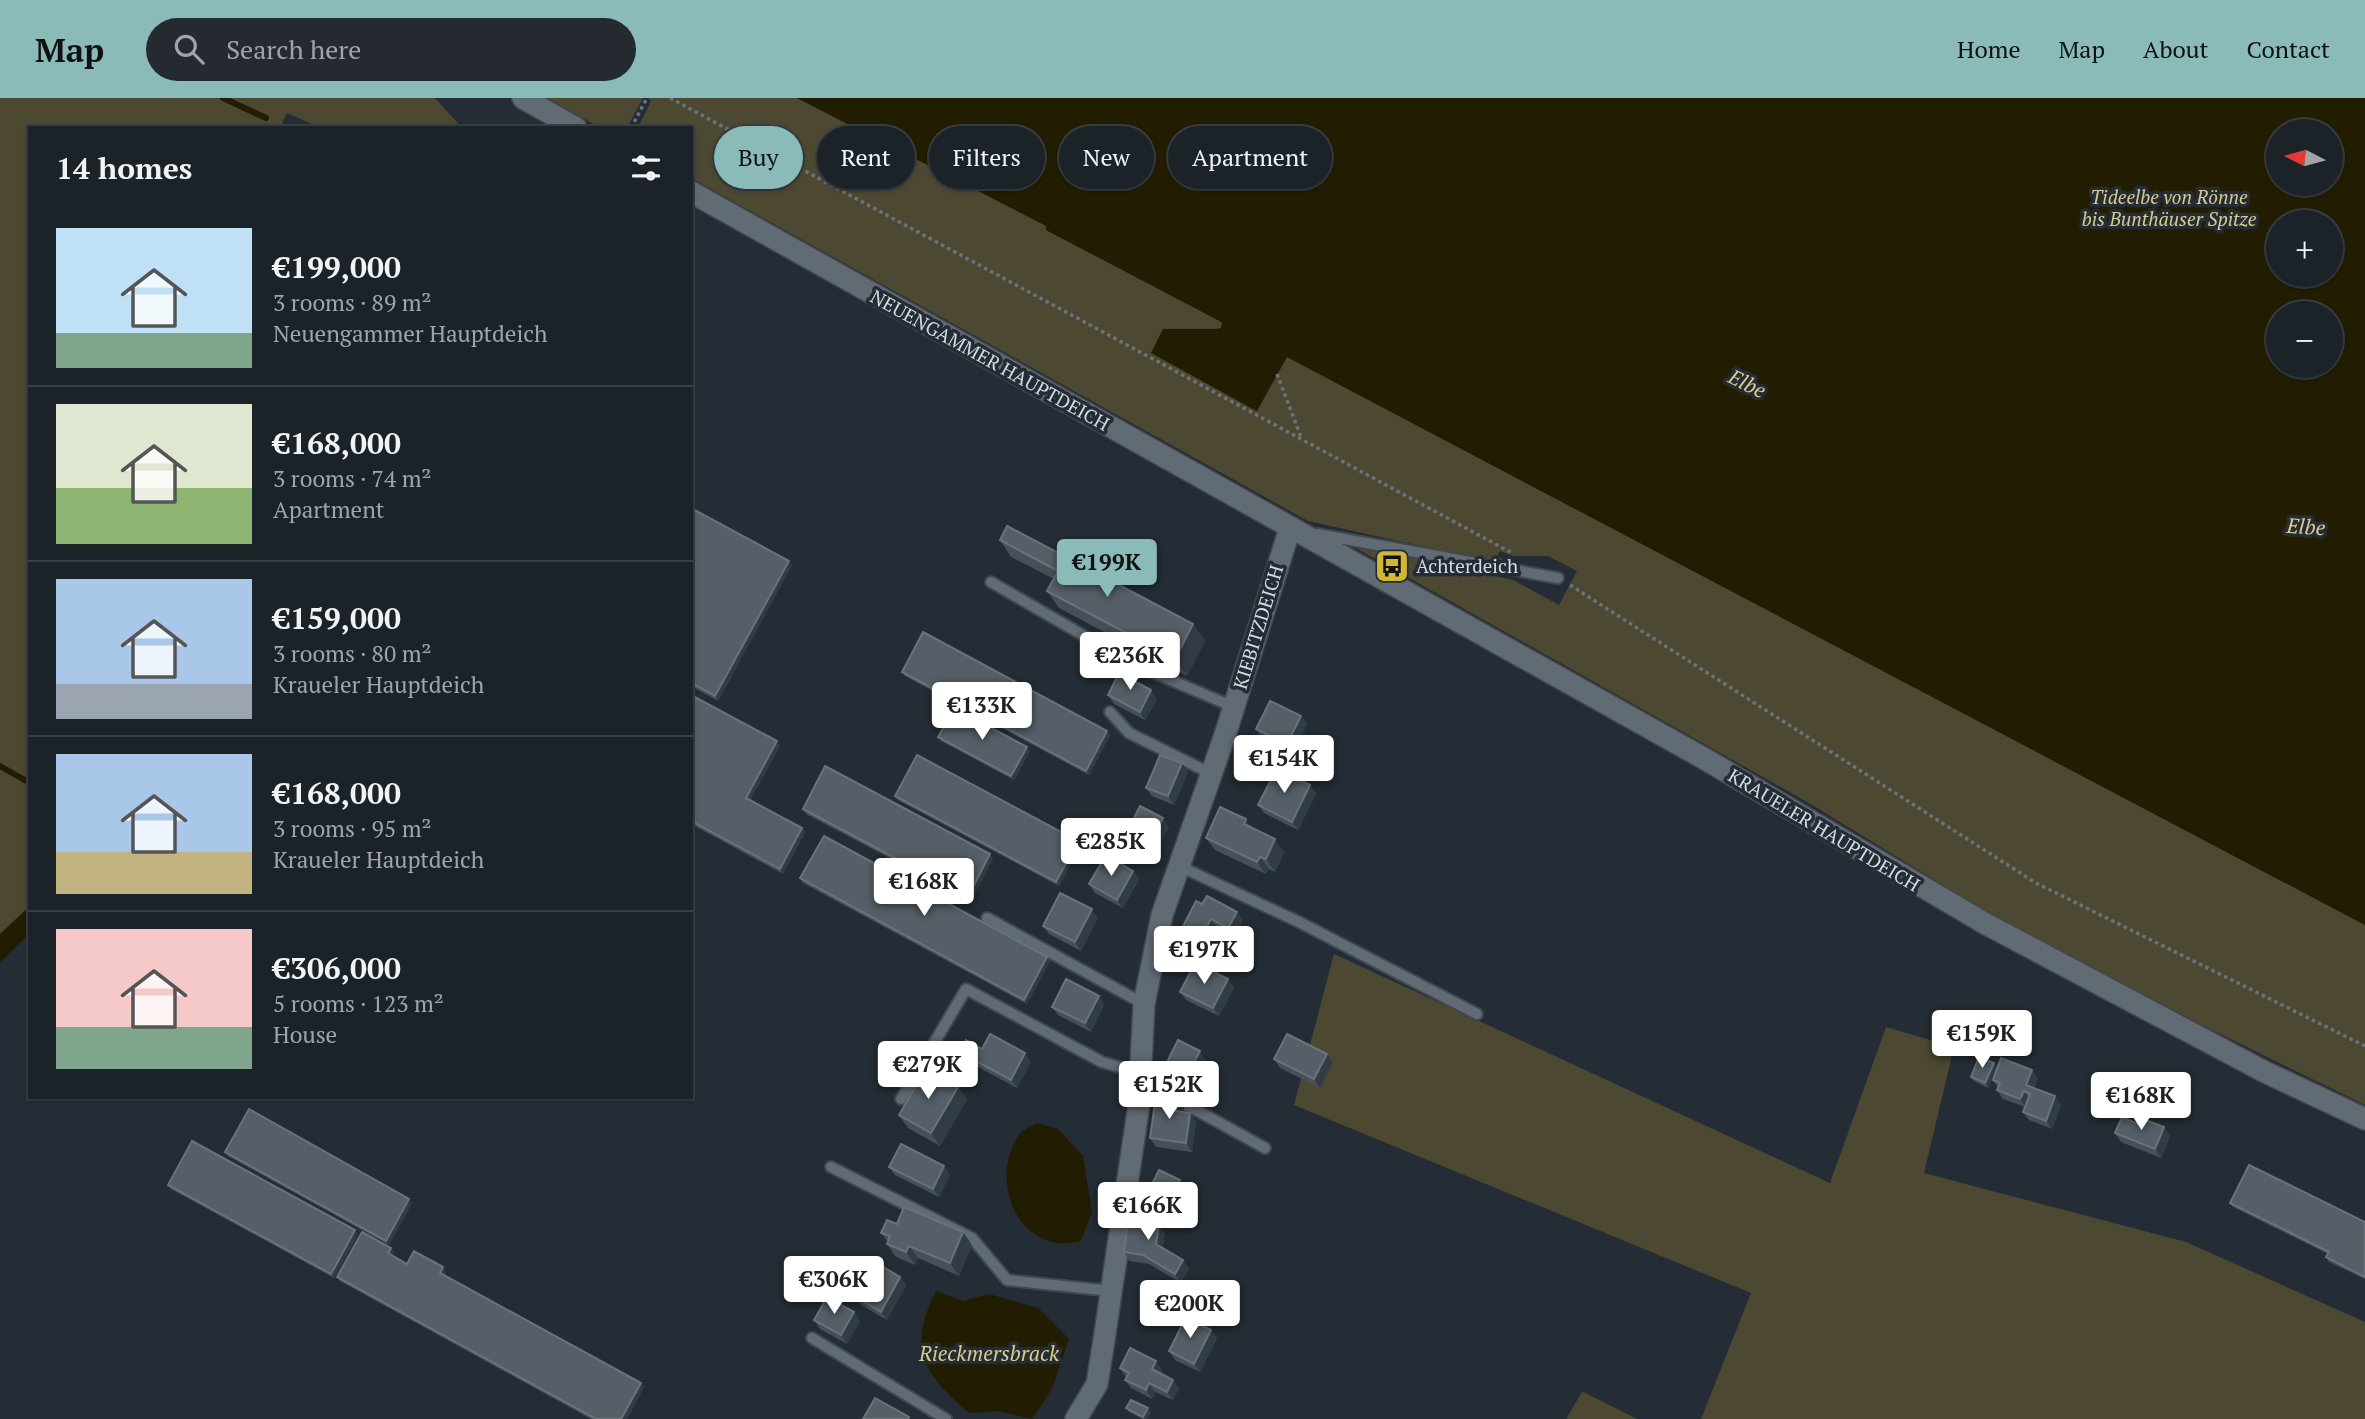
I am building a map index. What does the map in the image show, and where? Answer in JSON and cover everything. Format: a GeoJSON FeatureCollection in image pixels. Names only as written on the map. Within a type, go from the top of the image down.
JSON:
{"type":"FeatureCollection","features":[{"type":"Feature","properties":{"kind":"street"},"geometry":{"type":"LineString","coordinates":[[523,98],[572,126]]}},
{"type":"Feature","properties":{"kind":"street","name":"NEUENGAMMER HAUPTDEICH"},"geometry":{"type":"LineString","coordinates":[[693,193],[1290,529]]}},
{"type":"Feature","properties":{"kind":"street","name":"KIEBITZDEICH"},"geometry":{"type":"LineString","coordinates":[[1076,1419],[1097,1384],[1140,1084],[1144,1004],[1162,915],[1212,774],[1290,529]]}},
{"type":"Feature","properties":{"kind":"street","name":"KRAUELER HAUPTDEICH"},"geometry":{"type":"LineString","coordinates":[[1290,529],[1705,759],[1986,925],[2265,1072],[2365,1119]]}},
{"type":"Feature","properties":{"kind":"lane"},"geometry":{"type":"LineString","coordinates":[[1290,529],[1558,578]]}},
{"type":"Feature","properties":{"kind":"lane"},"geometry":{"type":"LineString","coordinates":[[991,582],[1133,664],[1234,707]]}},
{"type":"Feature","properties":{"kind":"lane"},"geometry":{"type":"LineString","coordinates":[[1110,712],[1129,733],[1212,774]]}},
{"type":"Feature","properties":{"kind":"lane"},"geometry":{"type":"LineString","coordinates":[[1179,866],[1299,922],[1477,1014]]}},
{"type":"Feature","properties":{"kind":"lane"},"geometry":{"type":"LineString","coordinates":[[987,918],[1144,1004]]}},
{"type":"Feature","properties":{"kind":"lane"},"geometry":{"type":"LineString","coordinates":[[901,1099],[966,989],[1140,1084],[1189,1105],[1265,1148]]}},
{"type":"Feature","properties":{"kind":"lane"},"geometry":{"type":"LineString","coordinates":[[831,1167],[972,1238],[1007,1280],[1111,1291]]}},
{"type":"Feature","properties":{"kind":"lane"},"geometry":{"type":"LineString","coordinates":[[812,1338],[946,1419]]}},
{"type":"Feature","properties":{"kind":"path"},"geometry":{"type":"LineString","coordinates":[[632,126],[647,98]]}},
{"type":"Feature","properties":{"kind":"path"},"geometry":{"type":"LineString","coordinates":[[1277,374],[1301,439]]}},
{"type":"Feature","properties":{"kind":"shaded area"},"geometry":{"type":"Polygon","coordinates":[[[0,98],[435,98],[460,126],[316,126],[287,113],[281,126],[28,126],[28,908],[0,934],[0,98]]]}},
{"type":"Feature","properties":{"kind":"shaded area"},"geometry":{"type":"Polygon","coordinates":[[[547,98],[643,98],[628,126],[597,126],[547,98]]]}},
{"type":"Feature","properties":{"kind":"shaded area"},"geometry":{"type":"Polygon","coordinates":[[[648,98],[797,98],[852,126],[817,126],[817,189],[915,189],[915,158],[929,166],[929,189],[975,189],[1047,226],[1046,230],[1223,323],[1221,328],[1216,329],[1163,329],[1152,353],[1256,411],[1287,357],[2365,925],[2365,1105],[2198,1023],[1987,912],[1809,803],[1347,543],[1513,580],[1559,605],[1577,571],[1548,556],[1513,556],[1500,551],[1497,556],[1516,567],[1308,521],[693,179],[693,126],[639,126],[651,101],[648,98]]]}},
{"type":"Feature","properties":{"kind":"shaded area"},"geometry":{"type":"Polygon","coordinates":[[[1334,954],[1830,1183],[1886,1027],[1954,1047],[1924,1173],[2186,1242],[2365,1322],[2365,1419],[1701,1419],[1751,1293],[1294,1105],[1334,954]]]}},
{"type":"Feature","properties":{"kind":"shaded area"},"geometry":{"type":"Polygon","coordinates":[[[1583,1392],[1637,1419],[1566,1419],[1583,1392]]]}},
{"type":"Feature","properties":{"kind":"water","name":"Elbe"},"geometry":{"type":"Polygon","coordinates":[[[797,98],[2365,98],[2365,925],[1287,357],[1257,411],[1151,353],[1163,329],[1216,329],[1221,328],[1222,322],[1046,230],[1046,226],[974,189],[1045,189],[1045,126],[929,126],[929,166],[915,159],[915,126],[851,126],[797,98]]]}},
{"type":"Feature","properties":{"kind":"water"},"geometry":{"type":"Polygon","coordinates":[[[28,908],[28,935],[0,963],[0,934],[28,908]]]}},
{"type":"Feature","properties":{"kind":"water"},"geometry":{"type":"Polygon","coordinates":[[[1037,1123],[1058,1129],[1083,1156],[1092,1212],[1081,1241],[1060,1243],[1041,1238],[1026,1227],[1015,1212],[1008,1193],[1010,1154],[1020,1133],[1037,1123]]]}},
{"type":"Feature","properties":{"kind":"water","name":"Rieckmersbrack"},"geometry":{"type":"Polygon","coordinates":[[[936,1291],[963,1301],[989,1294],[1038,1308],[1069,1339],[1052,1389],[1032,1419],[998,1411],[969,1413],[940,1385],[924,1359],[922,1344],[922,1329],[936,1291]]]}},
{"type":"Feature","properties":{"kind":"building"},"geometry":{"type":"Polygon","coordinates":[[[693,509],[789,561],[715,696],[693,684],[693,509]]]}},
{"type":"Feature","properties":{"kind":"building"},"geometry":{"type":"Polygon","coordinates":[[[1007,526],[1193,624],[1175,659],[1047,591],[1058,571],[1000,540],[1007,526]]]}},
{"type":"Feature","properties":{"kind":"building"},"geometry":{"type":"Polygon","coordinates":[[[923,632],[1107,731],[1086,771],[902,672],[923,632]]]}},
{"type":"Feature","properties":{"kind":"building"},"geometry":{"type":"Polygon","coordinates":[[[1119,673],[1151,690],[1140,712],[1108,695],[1119,673]]]}},
{"type":"Feature","properties":{"kind":"building"},"geometry":{"type":"Polygon","coordinates":[[[693,696],[777,741],[746,798],[802,828],[780,869],[693,822],[693,696]]]}},
{"type":"Feature","properties":{"kind":"building"},"geometry":{"type":"Polygon","coordinates":[[[1270,701],[1301,716],[1287,744],[1256,729],[1270,701]]]}},
{"type":"Feature","properties":{"kind":"building"},"geometry":{"type":"Polygon","coordinates":[[[954,708],[1027,747],[1011,776],[938,737],[954,708]]]}},
{"type":"Feature","properties":{"kind":"building"},"geometry":{"type":"Polygon","coordinates":[[[917,755],[1078,841],[1056,882],[895,796],[917,755]]]}},
{"type":"Feature","properties":{"kind":"building"},"geometry":{"type":"Polygon","coordinates":[[[1160,755],[1182,763],[1168,796],[1146,788],[1160,755]]]}},
{"type":"Feature","properties":{"kind":"building"},"geometry":{"type":"Polygon","coordinates":[[[825,766],[990,854],[968,897],[803,809],[825,766]]]}},
{"type":"Feature","properties":{"kind":"building"},"geometry":{"type":"Polygon","coordinates":[[[1277,768],[1310,785],[1292,822],[1258,805],[1277,768]]]}},
{"type":"Feature","properties":{"kind":"building"},"geometry":{"type":"Polygon","coordinates":[[[1140,806],[1163,818],[1150,842],[1128,830],[1140,806]]]}},
{"type":"Feature","properties":{"kind":"building"},"geometry":{"type":"Polygon","coordinates":[[[1220,807],[1246,819],[1244,824],[1275,839],[1266,859],[1260,857],[1257,862],[1206,838],[1220,807]]]}},
{"type":"Feature","properties":{"kind":"building"},"geometry":{"type":"Polygon","coordinates":[[[824,836],[1047,957],[1024,1000],[800,878],[824,836]]]}},
{"type":"Feature","properties":{"kind":"building"},"geometry":{"type":"Polygon","coordinates":[[[1106,855],[1133,871],[1117,900],[1089,884],[1106,855]]]}},
{"type":"Feature","properties":{"kind":"building"},"geometry":{"type":"Polygon","coordinates":[[[1060,893],[1092,909],[1075,942],[1043,926],[1060,893]]]}},
{"type":"Feature","properties":{"kind":"building"},"geometry":{"type":"Polygon","coordinates":[[[1207,896],[1237,912],[1228,928],[1211,919],[1199,942],[1180,932],[1196,901],[1202,904],[1207,896]]]}},
{"type":"Feature","properties":{"kind":"building"},"geometry":{"type":"Polygon","coordinates":[[[1195,963],[1228,979],[1213,1008],[1180,992],[1195,963]]]}},
{"type":"Feature","properties":{"kind":"building"},"geometry":{"type":"Polygon","coordinates":[[[1066,979],[1099,996],[1085,1023],[1052,1007],[1066,979]]]}},
{"type":"Feature","properties":{"kind":"building"},"geometry":{"type":"Polygon","coordinates":[[[990,1034],[1025,1053],[1011,1080],[959,1052],[966,1040],[982,1049],[990,1034]]]}},
{"type":"Feature","properties":{"kind":"building"},"geometry":{"type":"Polygon","coordinates":[[[1287,1034],[1327,1054],[1314,1079],[1274,1059],[1287,1034]]]}},
{"type":"Feature","properties":{"kind":"building"},"geometry":{"type":"Polygon","coordinates":[[[1178,1040],[1200,1051],[1185,1079],[1164,1068],[1178,1040]]]}},
{"type":"Feature","properties":{"kind":"building"},"geometry":{"type":"Polygon","coordinates":[[[1979,1057],[1994,1063],[1985,1083],[1971,1077],[1979,1057]]]}},
{"type":"Feature","properties":{"kind":"building"},"geometry":{"type":"Polygon","coordinates":[[[2001,1058],[2032,1070],[2026,1085],[2055,1096],[2046,1121],[2023,1112],[2030,1094],[2024,1091],[2020,1099],[1997,1090],[2000,1083],[1993,1080],[2001,1058]]]}},
{"type":"Feature","properties":{"kind":"building"},"geometry":{"type":"Polygon","coordinates":[[[926,1068],[958,1087],[931,1133],[899,1115],[926,1068]]]}},
{"type":"Feature","properties":{"kind":"building"},"geometry":{"type":"Polygon","coordinates":[[[1156,1096],[1178,1100],[1176,1111],[1190,1113],[1186,1143],[1150,1138],[1156,1096]]]}},
{"type":"Feature","properties":{"kind":"building"},"geometry":{"type":"Polygon","coordinates":[[[249,1109],[409,1199],[386,1241],[225,1152],[249,1109]]]}},
{"type":"Feature","properties":{"kind":"building"},"geometry":{"type":"Polygon","coordinates":[[[2122,1117],[2138,1124],[2141,1118],[2164,1127],[2155,1149],[2115,1133],[2122,1117]]]}},
{"type":"Feature","properties":{"kind":"building"},"geometry":{"type":"Polygon","coordinates":[[[192,1141],[355,1230],[331,1274],[168,1185],[192,1141]]]}},
{"type":"Feature","properties":{"kind":"building"},"geometry":{"type":"Polygon","coordinates":[[[901,1144],[944,1166],[933,1189],[889,1167],[901,1144]]]}},
{"type":"Feature","properties":{"kind":"building"},"geometry":{"type":"Polygon","coordinates":[[[2249,1165],[2365,1222],[2365,1277],[2326,1257],[2329,1252],[2230,1203],[2249,1165]]]}},
{"type":"Feature","properties":{"kind":"building"},"geometry":{"type":"Polygon","coordinates":[[[1159,1170],[1180,1180],[1167,1205],[1147,1194],[1159,1170]]]}},
{"type":"Feature","properties":{"kind":"building"},"geometry":{"type":"Polygon","coordinates":[[[904,1207],[963,1232],[950,1263],[909,1246],[906,1252],[887,1244],[890,1236],[881,1233],[887,1220],[897,1224],[904,1207]]]}},
{"type":"Feature","properties":{"kind":"building"},"geometry":{"type":"Polygon","coordinates":[[[1130,1210],[1149,1213],[1147,1223],[1159,1225],[1156,1244],[1183,1260],[1175,1274],[1143,1255],[1124,1252],[1130,1210]]]}},
{"type":"Feature","properties":{"kind":"building"},"geometry":{"type":"Polygon","coordinates":[[[362,1232],[391,1248],[388,1253],[407,1264],[414,1251],[443,1267],[440,1273],[641,1383],[621,1419],[596,1419],[337,1277],[362,1232]]]}},
{"type":"Feature","properties":{"kind":"building"},"geometry":{"type":"Polygon","coordinates":[[[875,1262],[900,1277],[881,1312],[855,1296],[859,1289],[854,1286],[865,1267],[870,1270],[875,1262]]]}},
{"type":"Feature","properties":{"kind":"building"},"geometry":{"type":"Polygon","coordinates":[[[820,1263],[840,1274],[832,1288],[812,1277],[820,1263]]]}},
{"type":"Feature","properties":{"kind":"building"},"geometry":{"type":"Polygon","coordinates":[[[827,1297],[854,1312],[841,1335],[814,1320],[827,1297]]]}},
{"type":"Feature","properties":{"kind":"building"},"geometry":{"type":"Polygon","coordinates":[[[1186,1317],[1211,1330],[1194,1364],[1169,1351],[1186,1317]]]}},
{"type":"Feature","properties":{"kind":"building"},"geometry":{"type":"Polygon","coordinates":[[[1130,1348],[1156,1361],[1152,1369],[1173,1380],[1167,1392],[1149,1383],[1146,1390],[1125,1380],[1129,1373],[1120,1368],[1130,1348]]]}},
{"type":"Feature","properties":{"kind":"building"},"geometry":{"type":"Polygon","coordinates":[[[875,1398],[909,1417],[908,1419],[863,1419],[875,1398]]]}},
{"type":"Feature","properties":{"kind":"building"},"geometry":{"type":"Polygon","coordinates":[[[1131,1400],[1148,1408],[1143,1417],[1126,1408],[1131,1400]]]}},
{"type":"Feature","properties":{"kind":"waterway"},"geometry":{"type":"LineString","coordinates":[[223,98],[266,118]]}},
{"type":"Feature","properties":{"kind":"waterway"},"geometry":{"type":"LineString","coordinates":[[0,766],[28,782]]}},
{"type":"Feature","properties":{"kind":"place","name":"Achterdeich"},"geometry":{"type":"Point","coordinates":[1392,566]}},
{"type":"Feature","properties":{"kind":"park label","name":"Tideelbe von Rönne bis Bunthäuser Spitze"},"geometry":{"type":"Point","coordinates":[2169,208]}}]}
